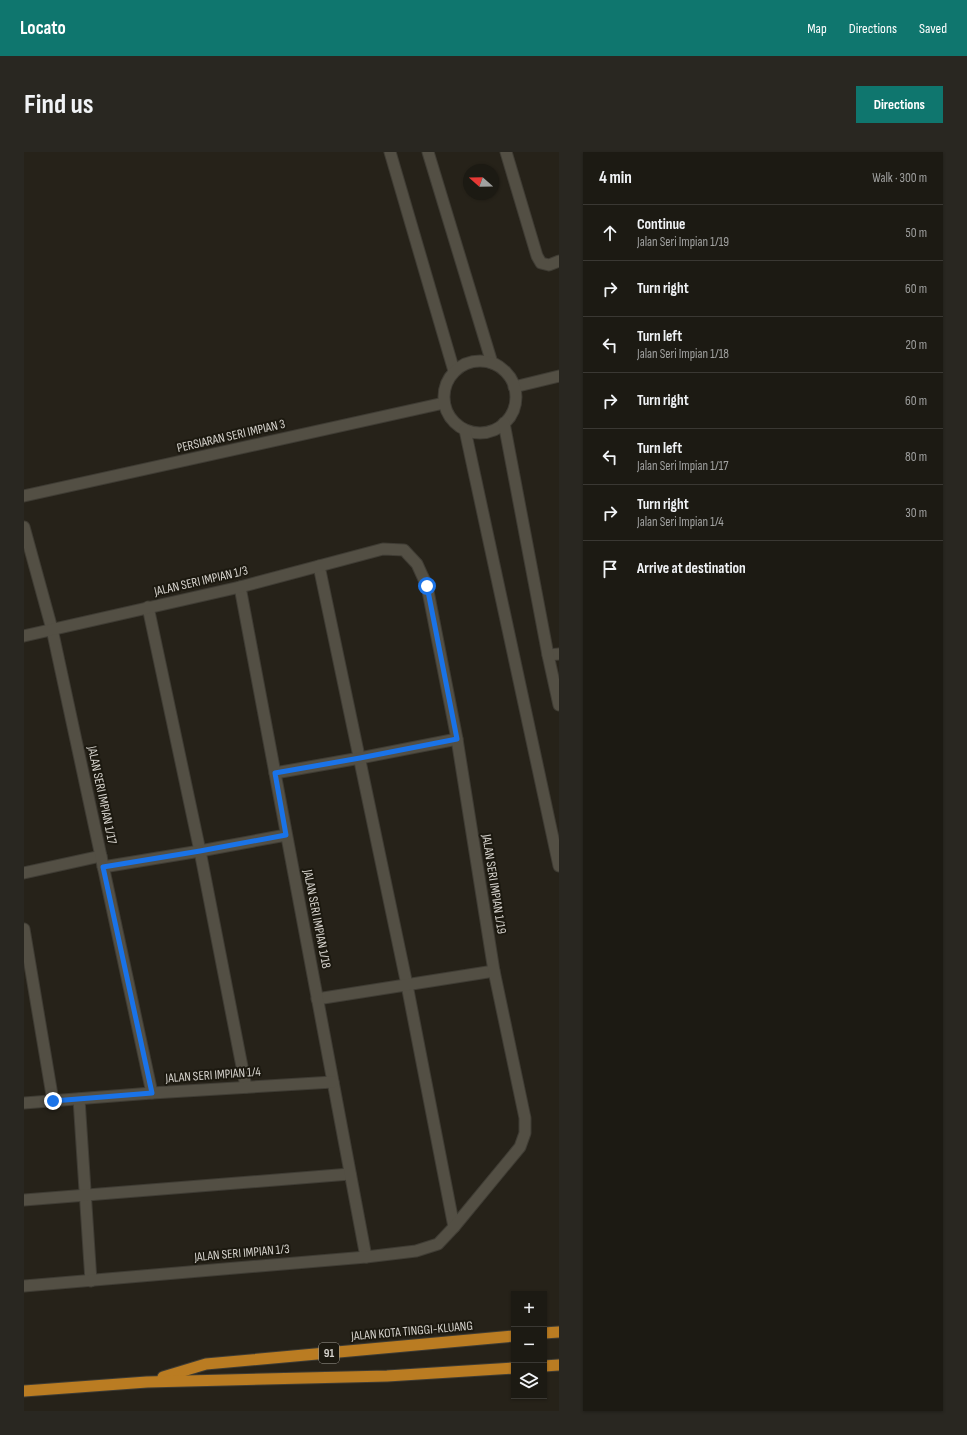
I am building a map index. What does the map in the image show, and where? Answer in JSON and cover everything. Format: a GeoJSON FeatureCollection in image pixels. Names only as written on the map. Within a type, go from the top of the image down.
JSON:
{"type":"FeatureCollection","features":[{"type":"Feature","properties":{"kind":"highway","name":"JALAN KOTA TINGGI-KLUANG"},"geometry":{"type":"LineString","coordinates":[[147,1382],[206,1364],[511,1336]]}},
{"type":"Feature","properties":{"kind":"highway"},"geometry":{"type":"LineString","coordinates":[[547,1366],[559,1365]]}},
{"type":"Feature","properties":{"kind":"highway","name":"JALAN KOTA TINGGI-KLUANG"},"geometry":{"type":"LineString","coordinates":[[24,1391],[147,1382],[387,1376],[511,1368]]}},
{"type":"Feature","properties":{"kind":"street"},"geometry":{"type":"LineString","coordinates":[[390,152],[454,371]]}},
{"type":"Feature","properties":{"kind":"street"},"geometry":{"type":"LineString","coordinates":[[428,152],[492,363]]}},
{"type":"Feature","properties":{"kind":"street"},"geometry":{"type":"LineString","coordinates":[[506,152],[536,256],[541,263],[549,265],[559,261]]}},
{"type":"Feature","properties":{"kind":"street"},"geometry":{"type":"LineString","coordinates":[[479,361],[492,363],[502,369],[510,377],[516,397],[511,416],[493,431],[479,434],[465,430],[455,424],[448,414],[444,403],[443,394],[445,386],[454,371],[465,364],[479,361]]}},
{"type":"Feature","properties":{"kind":"street"},"geometry":{"type":"LineString","coordinates":[[514,387],[559,376]]}},
{"type":"Feature","properties":{"kind":"street","name":"PERSIARAN SERI IMPIAN 3"},"geometry":{"type":"LineString","coordinates":[[24,496],[444,403]]}},
{"type":"Feature","properties":{"kind":"street"},"geometry":{"type":"LineString","coordinates":[[504,423],[548,655],[559,705]]}},
{"type":"Feature","properties":{"kind":"street"},"geometry":{"type":"LineString","coordinates":[[465,430],[559,866]]}},
{"type":"Feature","properties":{"kind":"street","name":"JALAN SERI IMPIAN 1/17"},"geometry":{"type":"LineString","coordinates":[[24,526],[52,629],[152,1093]]}},
{"type":"Feature","properties":{"kind":"street","name":"JALAN SERI IMPIAN 1/3"},"geometry":{"type":"LineString","coordinates":[[24,636],[240,587],[383,549]]}},
{"type":"Feature","properties":{"kind":"street","name":"JALAN SERI IMPIAN 1/19"},"geometry":{"type":"LineString","coordinates":[[383,549],[404,550],[417,564],[427,586],[457,739],[494,971],[525,1118],[525,1133],[520,1147],[454,1227]]}},
{"type":"Feature","properties":{"kind":"street"},"geometry":{"type":"LineString","coordinates":[[319,566],[407,985],[454,1227]]}},
{"type":"Feature","properties":{"kind":"street","name":"JALAN SERI IMPIAN 1/18"},"geometry":{"type":"LineString","coordinates":[[240,587],[366,1257]]}},
{"type":"Feature","properties":{"kind":"street"},"geometry":{"type":"LineString","coordinates":[[148,607],[200,851],[246,1087]]}},
{"type":"Feature","properties":{"kind":"street"},"geometry":{"type":"LineString","coordinates":[[548,655],[559,654]]}},
{"type":"Feature","properties":{"kind":"street"},"geometry":{"type":"LineString","coordinates":[[275,773],[457,739]]}},
{"type":"Feature","properties":{"kind":"street"},"geometry":{"type":"LineString","coordinates":[[103,867],[286,835]]}},
{"type":"Feature","properties":{"kind":"street"},"geometry":{"type":"LineString","coordinates":[[24,873],[101,856]]}},
{"type":"Feature","properties":{"kind":"street"},"geometry":{"type":"LineString","coordinates":[[24,928],[53,1101]]}},
{"type":"Feature","properties":{"kind":"street"},"geometry":{"type":"LineString","coordinates":[[317,999],[494,971]]}},
{"type":"Feature","properties":{"kind":"street","name":"JALAN SERI IMPIAN 1/4"},"geometry":{"type":"LineString","coordinates":[[24,1103],[152,1093],[333,1082]]}},
{"type":"Feature","properties":{"kind":"street"},"geometry":{"type":"LineString","coordinates":[[79,1099],[91,1281]]}},
{"type":"Feature","properties":{"kind":"street"},"geometry":{"type":"LineString","coordinates":[[24,1200],[350,1174]]}},
{"type":"Feature","properties":{"kind":"street","name":"JALAN SERI IMPIAN 1/3"},"geometry":{"type":"LineString","coordinates":[[24,1286],[366,1257],[416,1251],[438,1244],[454,1227]]}},
{"type":"Feature","properties":{"kind":"route"},"geometry":{"type":"LineString","coordinates":[[53,1101],[152,1093],[103,867],[286,835],[275,773],[457,739],[427,586]]}}]}
